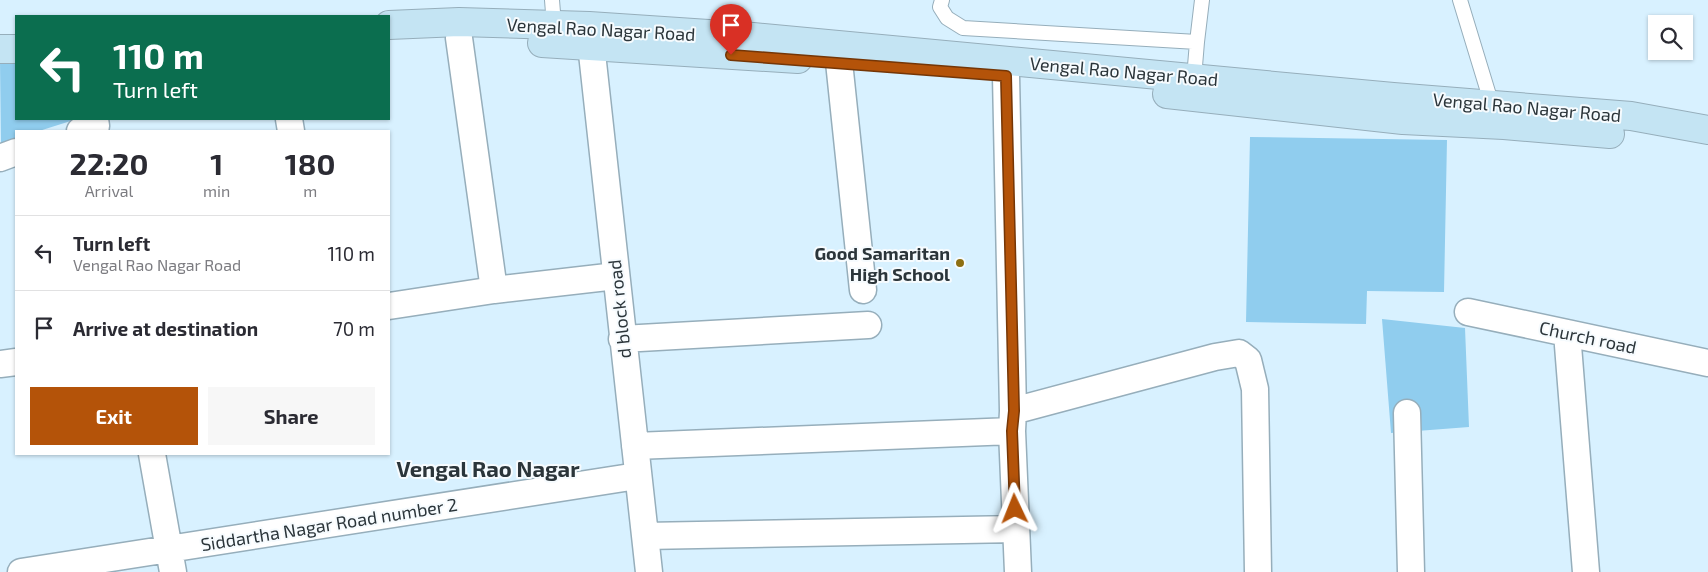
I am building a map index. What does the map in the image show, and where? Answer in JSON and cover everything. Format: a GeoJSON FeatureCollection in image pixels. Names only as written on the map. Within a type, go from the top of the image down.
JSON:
{"type":"FeatureCollection","features":[{"type":"Feature","properties":{"kind":"main road","name":"Vengal Rao Nagar Road"},"geometry":{"type":"LineString","coordinates":[[390,25],[459,22],[553,13],[591,36],[838,62],[958,64],[1006,76],[1034,71],[1194,78],[1514,126],[1688,140],[1708,145]]}},
{"type":"Feature","properties":{"kind":"main road"},"geometry":{"type":"LineString","coordinates":[[0,31],[15,31]]}},
{"type":"Feature","properties":{"kind":"main road","name":"Vengal Rao Nagar Road"},"geometry":{"type":"LineString","coordinates":[[390,40],[591,36],[753,37],[958,64],[1404,109],[1492,105],[1631,116],[1708,130]]}},
{"type":"Feature","properties":{"kind":"main road"},"geometry":{"type":"LineString","coordinates":[[0,49],[15,49]]}},
{"type":"Feature","properties":{"kind":"street","name":"d block road"},"geometry":{"type":"LineString","coordinates":[[591,36],[622,339],[649,572]]}},
{"type":"Feature","properties":{"kind":"street"},"geometry":{"type":"LineString","coordinates":[[459,38],[494,290]]}},
{"type":"Feature","properties":{"kind":"street"},"geometry":{"type":"LineString","coordinates":[[838,62],[863,290]]}},
{"type":"Feature","properties":{"kind":"street"},"geometry":{"type":"LineString","coordinates":[[1006,76],[1018,572]]}},
{"type":"Feature","properties":{"kind":"street"},"geometry":{"type":"LineString","coordinates":[[0,158],[15,152]]}},
{"type":"Feature","properties":{"kind":"street"},"geometry":{"type":"LineString","coordinates":[[390,306],[494,290],[616,276]]}},
{"type":"Feature","properties":{"kind":"street","name":"Church road"},"geometry":{"type":"LineString","coordinates":[[1468,312],[1708,363]]}},
{"type":"Feature","properties":{"kind":"street"},"geometry":{"type":"LineString","coordinates":[[622,339],[868,325]]}},
{"type":"Feature","properties":{"kind":"street"},"geometry":{"type":"LineString","coordinates":[[1567,333],[1586,572]]}},
{"type":"Feature","properties":{"kind":"street"},"geometry":{"type":"LineString","coordinates":[[634,446],[1013,421],[1215,357],[1239,354],[1248,360],[1255,389],[1258,572]]}},
{"type":"Feature","properties":{"kind":"street"},"geometry":{"type":"LineString","coordinates":[[0,364],[15,362]]}},
{"type":"Feature","properties":{"kind":"street"},"geometry":{"type":"LineString","coordinates":[[1406,413],[1411,572]]}},
{"type":"Feature","properties":{"kind":"street"},"geometry":{"type":"LineString","coordinates":[[152,455],[171,560]]}},
{"type":"Feature","properties":{"kind":"street","name":"Siddartha Nagar Road number 2"},"geometry":{"type":"LineString","coordinates":[[21,572],[171,560],[637,476]]}},
{"type":"Feature","properties":{"kind":"street"},"geometry":{"type":"LineString","coordinates":[[645,536],[1016,528]]}},
{"type":"Feature","properties":{"kind":"lane"},"geometry":{"type":"LineString","coordinates":[[942,0],[940,7],[947,18],[963,28],[1197,42]]}},
{"type":"Feature","properties":{"kind":"lane"},"geometry":{"type":"LineString","coordinates":[[1194,78],[1202,0]]}},
{"type":"Feature","properties":{"kind":"lane"},"geometry":{"type":"LineString","coordinates":[[1460,0],[1492,105]]}},
{"type":"Feature","properties":{"kind":"shaded area"},"geometry":{"type":"Polygon","coordinates":[[[0,61],[15,61],[15,120],[74,120],[42,130],[15,130],[15,139],[1,144],[0,61]]]}},
{"type":"Feature","properties":{"kind":"shaded area"},"geometry":{"type":"Polygon","coordinates":[[[1250,137],[1447,140],[1444,292],[1367,291],[1366,324],[1246,322],[1250,137]]]}},
{"type":"Feature","properties":{"kind":"shaded area"},"geometry":{"type":"Polygon","coordinates":[[[1382,319],[1465,328],[1469,427],[1391,433],[1382,319]]]}},
{"type":"Feature","properties":{"kind":"place","name":"Good Samaritan High School"},"geometry":{"type":"Point","coordinates":[960,263]}},
{"type":"Feature","properties":{"kind":"district","name":"Vengal Rao Nagar"},"geometry":{"type":"Point","coordinates":[488,468]}},
{"type":"Feature","properties":{"kind":"route"},"geometry":{"type":"LineString","coordinates":[[731,55],[1006,76],[1015,509]]}}]}
